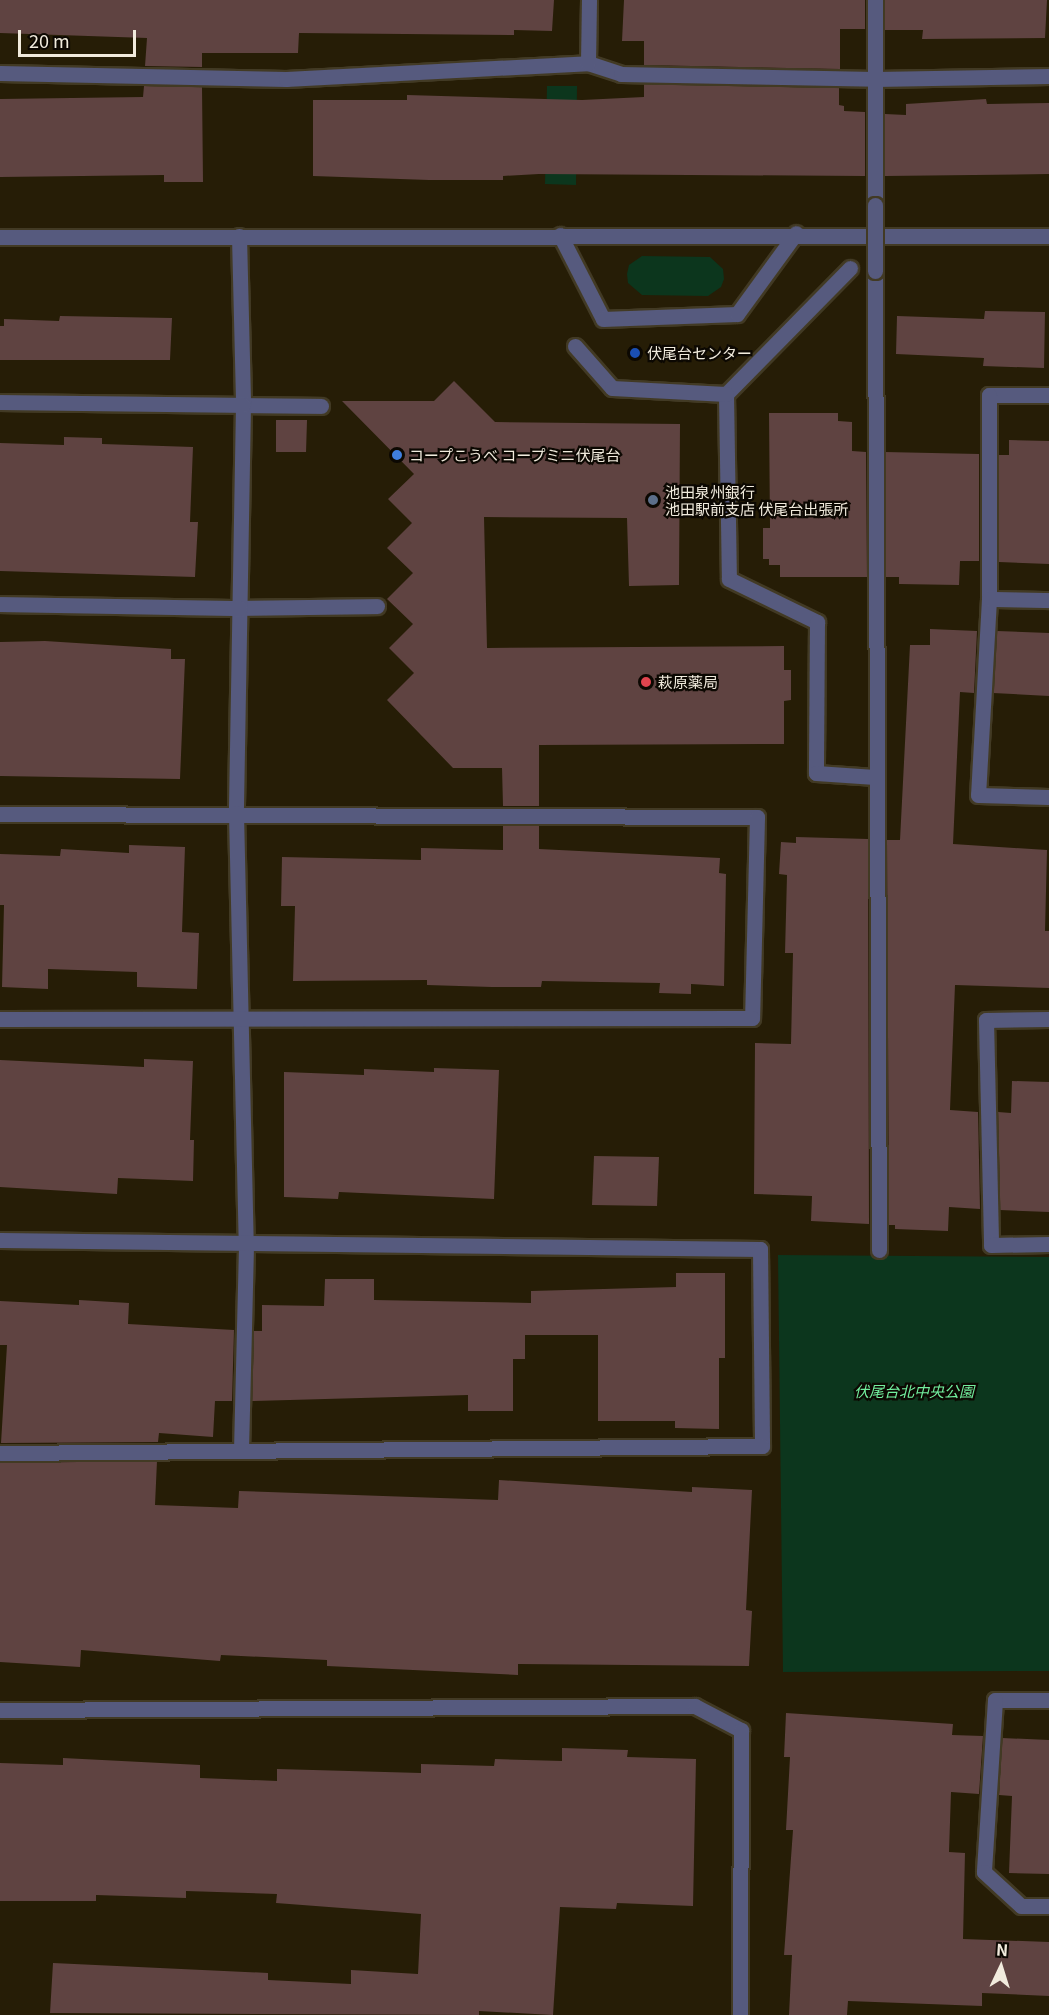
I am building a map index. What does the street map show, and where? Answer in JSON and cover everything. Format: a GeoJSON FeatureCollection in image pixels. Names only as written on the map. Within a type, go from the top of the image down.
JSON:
{"type":"FeatureCollection","features":[{"type":"Feature","properties":{"kind":"street"},"geometry":{"type":"LineString","coordinates":[[588,63],[589,0]]}},
{"type":"Feature","properties":{"kind":"street"},"geometry":{"type":"LineString","coordinates":[[875,0],[875,777],[879,1250]]}},
{"type":"Feature","properties":{"kind":"street"},"geometry":{"type":"LineString","coordinates":[[0,73],[286,79],[588,63],[621,74],[875,79],[1049,76]]}},
{"type":"Feature","properties":{"kind":"street"},"geometry":{"type":"LineString","coordinates":[[560,235],[603,319],[737,314],[796,233]]}},
{"type":"Feature","properties":{"kind":"street"},"geometry":{"type":"LineString","coordinates":[[0,237],[796,233],[1049,236]]}},
{"type":"Feature","properties":{"kind":"street"},"geometry":{"type":"LineString","coordinates":[[240,236],[243,405],[236,813],[246,1246],[241,1450]]}},
{"type":"Feature","properties":{"kind":"street"},"geometry":{"type":"LineString","coordinates":[[850,268],[726,394],[729,579],[817,622],[816,773],[875,777]]}},
{"type":"Feature","properties":{"kind":"street"},"geometry":{"type":"LineString","coordinates":[[575,346],[612,388],[726,394]]}},
{"type":"Feature","properties":{"kind":"street"},"geometry":{"type":"LineString","coordinates":[[1049,395],[989,395],[989,599],[978,795],[1049,797]]}},
{"type":"Feature","properties":{"kind":"street"},"geometry":{"type":"LineString","coordinates":[[0,402],[321,406]]}},
{"type":"Feature","properties":{"kind":"street"},"geometry":{"type":"LineString","coordinates":[[989,599],[1049,600]]}},
{"type":"Feature","properties":{"kind":"street"},"geometry":{"type":"LineString","coordinates":[[0,604],[240,608],[377,606]]}},
{"type":"Feature","properties":{"kind":"street"},"geometry":{"type":"LineString","coordinates":[[0,814],[236,813],[757,817],[752,1018],[0,1019]]}},
{"type":"Feature","properties":{"kind":"street"},"geometry":{"type":"LineString","coordinates":[[1049,1019],[986,1020],[991,1245],[1049,1244]]}},
{"type":"Feature","properties":{"kind":"street"},"geometry":{"type":"LineString","coordinates":[[0,1240],[246,1246],[760,1249],[762,1446],[0,1453]]}},
{"type":"Feature","properties":{"kind":"street"},"geometry":{"type":"LineString","coordinates":[[1049,1700],[995,1700],[984,1872],[1021,1906],[1049,1906]]}},
{"type":"Feature","properties":{"kind":"street"},"geometry":{"type":"LineString","coordinates":[[0,1710],[695,1706],[741,1730],[740,2015]]}},
{"type":"Feature","properties":{"kind":"green space"},"geometry":{"type":"Polygon","coordinates":[[[547,86],[577,86],[576,185],[545,184],[547,86]]]}},
{"type":"Feature","properties":{"kind":"green space"},"geometry":{"type":"Polygon","coordinates":[[[642,256],[710,257],[723,269],[724,279],[721,287],[708,296],[642,295],[628,283],[627,274],[629,265],[642,256]]]}},
{"type":"Feature","properties":{"kind":"green space","name":"伏尾台北中央公園"},"geometry":{"type":"Polygon","coordinates":[[[778,1255],[1049,1257],[1049,1671],[783,1672],[778,1255]]]}},
{"type":"Feature","properties":{"kind":"building"},"geometry":{"type":"Polygon","coordinates":[[[0,0],[554,0],[552,31],[514,30],[514,35],[299,33],[298,53],[202,53],[202,67],[145,66],[147,38],[0,33],[0,0]]]}},
{"type":"Feature","properties":{"kind":"building"},"geometry":{"type":"Polygon","coordinates":[[[624,0],[865,0],[865,29],[840,29],[840,69],[644,65],[644,41],[622,41],[624,0]]]}},
{"type":"Feature","properties":{"kind":"building"},"geometry":{"type":"Polygon","coordinates":[[[885,0],[1047,0],[1045,38],[922,39],[923,30],[885,30],[885,0]]]}},
{"type":"Feature","properties":{"kind":"building"},"geometry":{"type":"Polygon","coordinates":[[[644,84],[839,88],[839,105],[844,106],[844,111],[865,112],[865,176],[539,174],[503,176],[503,180],[429,180],[313,176],[313,100],[407,100],[407,95],[582,100],[644,97],[644,84]]]}},
{"type":"Feature","properties":{"kind":"building"},"geometry":{"type":"Polygon","coordinates":[[[144,86],[202,87],[203,182],[164,182],[164,175],[0,177],[0,99],[143,97],[144,86]]]}},
{"type":"Feature","properties":{"kind":"building"},"geometry":{"type":"Polygon","coordinates":[[[986,99],[987,104],[1049,103],[1049,174],[885,176],[885,114],[906,115],[906,104],[986,99]]]}},
{"type":"Feature","properties":{"kind":"building"},"geometry":{"type":"Polygon","coordinates":[[[985,311],[1045,312],[1044,368],[983,366],[984,358],[896,354],[897,316],[984,319],[985,311]]]}},
{"type":"Feature","properties":{"kind":"building"},"geometry":{"type":"Polygon","coordinates":[[[60,316],[172,318],[170,360],[0,360],[0,326],[4,326],[4,319],[59,321],[60,316]]]}},
{"type":"Feature","properties":{"kind":"building"},"geometry":{"type":"Polygon","coordinates":[[[454,381],[495,422],[680,424],[679,585],[629,586],[627,518],[484,517],[487,648],[784,646],[784,670],[791,670],[791,700],[784,701],[784,744],[539,745],[539,806],[503,806],[502,768],[453,768],[387,700],[414,673],[389,648],[413,624],[387,599],[413,573],[387,548],[412,523],[388,499],[414,474],[342,401],[434,401],[454,381]]]}},
{"type":"Feature","properties":{"kind":"building"},"geometry":{"type":"Polygon","coordinates":[[[769,413],[838,413],[838,421],[852,422],[852,451],[866,452],[867,577],[780,577],[780,565],[769,565],[769,559],[763,559],[763,528],[770,528],[769,413]]]}},
{"type":"Feature","properties":{"kind":"building"},"geometry":{"type":"Polygon","coordinates":[[[276,420],[307,420],[306,452],[276,452],[276,420]]]}},
{"type":"Feature","properties":{"kind":"building"},"geometry":{"type":"Polygon","coordinates":[[[64,437],[102,438],[102,444],[193,447],[190,522],[198,522],[195,577],[0,571],[0,443],[64,445],[64,437]]]}},
{"type":"Feature","properties":{"kind":"building"},"geometry":{"type":"Polygon","coordinates":[[[1009,440],[1049,441],[1049,564],[999,562],[999,455],[1009,455],[1009,440]]]}},
{"type":"Feature","properties":{"kind":"building"},"geometry":{"type":"Polygon","coordinates":[[[885,452],[979,454],[979,561],[960,561],[959,585],[899,584],[899,577],[886,577],[885,452]]]}},
{"type":"Feature","properties":{"kind":"building"},"geometry":{"type":"Polygon","coordinates":[[[930,629],[977,631],[974,693],[960,692],[953,844],[1047,850],[1045,931],[1049,931],[1049,988],[955,985],[950,1110],[978,1112],[980,1209],[949,1207],[948,1231],[895,1229],[895,1225],[889,1225],[887,840],[900,840],[910,645],[930,645],[930,629]]]}},
{"type":"Feature","properties":{"kind":"building"},"geometry":{"type":"Polygon","coordinates":[[[997,631],[1049,633],[1049,696],[993,693],[997,631]]]}},
{"type":"Feature","properties":{"kind":"building"},"geometry":{"type":"Polygon","coordinates":[[[45,641],[171,649],[171,659],[185,659],[180,779],[0,776],[0,642],[45,641]]]}},
{"type":"Feature","properties":{"kind":"building"},"geometry":{"type":"Polygon","coordinates":[[[503,826],[539,826],[539,849],[720,858],[719,873],[726,874],[724,986],[691,984],[691,994],[659,993],[660,983],[542,981],[541,987],[492,987],[427,985],[427,980],[293,981],[295,906],[281,906],[282,857],[421,860],[421,848],[503,850],[503,826]]]}},
{"type":"Feature","properties":{"kind":"building"},"geometry":{"type":"Polygon","coordinates":[[[796,837],[868,839],[869,1224],[811,1221],[812,1196],[754,1194],[755,1043],[791,1044],[793,953],[785,953],[787,875],[779,874],[781,842],[796,843],[796,837]]]}},
{"type":"Feature","properties":{"kind":"building"},"geometry":{"type":"Polygon","coordinates":[[[129,845],[185,847],[182,932],[199,933],[197,989],[137,987],[137,972],[48,969],[48,989],[2,987],[4,905],[0,905],[0,854],[60,856],[61,849],[129,853],[129,845]]]}},
{"type":"Feature","properties":{"kind":"building"},"geometry":{"type":"Polygon","coordinates":[[[144,1059],[193,1061],[190,1140],[194,1140],[193,1181],[118,1178],[117,1194],[0,1187],[0,1060],[144,1067],[144,1059]]]}},
{"type":"Feature","properties":{"kind":"building"},"geometry":{"type":"Polygon","coordinates":[[[434,1068],[499,1070],[494,1199],[339,1192],[338,1199],[284,1197],[284,1072],[364,1075],[364,1069],[434,1072],[434,1068]]]}},
{"type":"Feature","properties":{"kind":"building"},"geometry":{"type":"Polygon","coordinates":[[[1012,1081],[1049,1082],[1049,1212],[1000,1210],[998,1112],[1011,1113],[1012,1081]]]}},
{"type":"Feature","properties":{"kind":"building"},"geometry":{"type":"Polygon","coordinates":[[[594,1156],[659,1157],[657,1206],[592,1205],[594,1156]]]}},
{"type":"Feature","properties":{"kind":"building"},"geometry":{"type":"Polygon","coordinates":[[[676,1273],[725,1273],[725,1358],[719,1358],[719,1429],[675,1428],[675,1421],[598,1421],[598,1335],[525,1335],[525,1359],[513,1359],[513,1411],[468,1411],[468,1395],[252,1401],[254,1331],[262,1331],[262,1305],[324,1306],[325,1279],[374,1279],[374,1300],[531,1303],[531,1291],[676,1287],[676,1273]]]}},
{"type":"Feature","properties":{"kind":"building"},"geometry":{"type":"Polygon","coordinates":[[[79,1300],[129,1303],[128,1324],[234,1330],[232,1401],[215,1401],[213,1437],[159,1433],[158,1442],[1,1443],[7,1345],[0,1345],[0,1301],[79,1305],[79,1300]]]}},
{"type":"Feature","properties":{"kind":"building"},"geometry":{"type":"Polygon","coordinates":[[[157,1461],[155,1505],[238,1508],[239,1491],[498,1500],[499,1480],[692,1492],[692,1487],[752,1490],[746,1610],[752,1611],[749,1666],[518,1664],[518,1675],[327,1666],[327,1660],[221,1655],[220,1661],[81,1650],[80,1667],[0,1662],[0,1463],[157,1461]]]}},
{"type":"Feature","properties":{"kind":"building"},"geometry":{"type":"Polygon","coordinates":[[[786,1713],[953,1724],[952,1735],[983,1736],[979,1794],[951,1792],[949,1852],[965,1853],[963,1939],[1049,1942],[1049,1996],[982,1993],[982,2006],[848,2001],[847,2015],[789,2015],[792,1955],[784,1955],[793,1830],[786,1830],[790,1757],[784,1757],[786,1713]]]}},
{"type":"Feature","properties":{"kind":"building"},"geometry":{"type":"Polygon","coordinates":[[[1002,1738],[1049,1740],[1049,1874],[1009,1873],[1012,1796],[999,1795],[1002,1738]]]}},
{"type":"Feature","properties":{"kind":"building"},"geometry":{"type":"Polygon","coordinates":[[[562,1748],[628,1750],[627,1757],[696,1759],[693,1906],[617,1903],[616,1909],[560,1907],[553,2015],[479,2011],[479,2015],[50,2013],[53,1963],[268,1973],[268,1980],[351,1984],[351,1970],[418,1974],[421,1914],[276,1903],[277,1894],[186,1891],[186,1898],[96,1895],[96,1901],[0,1901],[0,1763],[63,1765],[63,1758],[200,1765],[200,1778],[277,1781],[277,1769],[421,1773],[421,1764],[494,1766],[495,1759],[562,1761],[562,1748]]]}},
{"type":"Feature","properties":{"kind":"place","name":"伏尾台センター"},"geometry":{"type":"Point","coordinates":[635,353]}},
{"type":"Feature","properties":{"kind":"place","name":"コープこうべ コープミニ伏尾台"},"geometry":{"type":"Point","coordinates":[397,455]}},
{"type":"Feature","properties":{"kind":"place","name":"池田泉州銀行 池田駅前支店 伏尾台出張所"},"geometry":{"type":"Point","coordinates":[653,500]}},
{"type":"Feature","properties":{"kind":"place","name":"萩原薬局"},"geometry":{"type":"Point","coordinates":[646,682]}}]}
